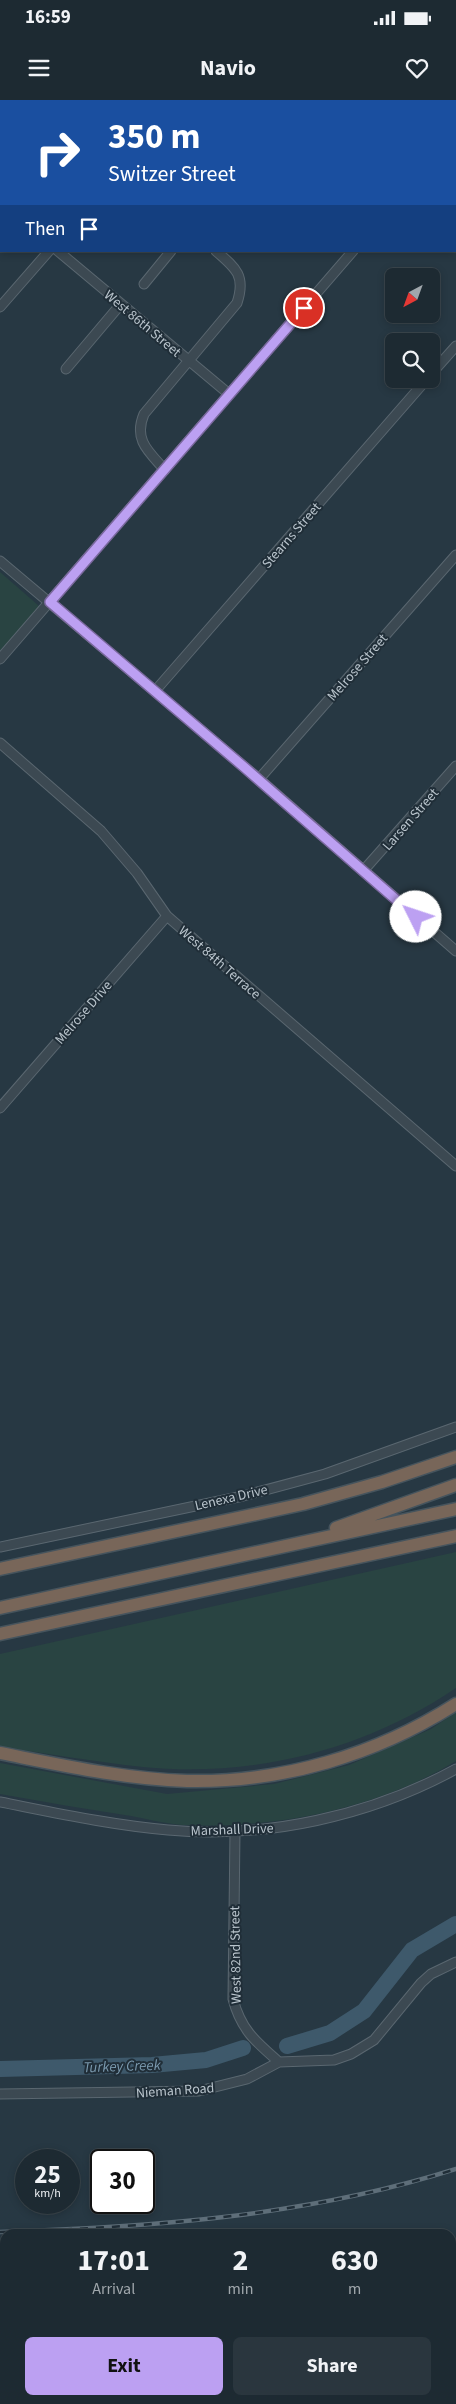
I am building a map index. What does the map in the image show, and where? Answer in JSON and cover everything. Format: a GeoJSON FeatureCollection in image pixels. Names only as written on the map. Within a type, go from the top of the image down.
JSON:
{"type":"FeatureCollection","features":[{"type":"Feature","properties":{"kind":"highway"},"geometry":{"type":"LineString","coordinates":[[382,1482],[456,1451]]}},
{"type":"Feature","properties":{"kind":"highway"},"geometry":{"type":"LineString","coordinates":[[0,1569],[303,1504],[382,1482],[456,1457]]}},
{"type":"Feature","properties":{"kind":"highway"},"geometry":{"type":"LineString","coordinates":[[291,1545],[456,1485]]}},
{"type":"Feature","properties":{"kind":"highway"},"geometry":{"type":"LineString","coordinates":[[0,1608],[456,1509]]}},
{"type":"Feature","properties":{"kind":"highway"},"geometry":{"type":"LineString","coordinates":[[0,1634],[456,1536]]}},
{"type":"Feature","properties":{"kind":"highway"},"geometry":{"type":"LineString","coordinates":[[0,1753],[74,1767],[152,1778],[186,1781],[254,1777],[294,1771],[353,1754],[406,1733],[456,1704]]}},
{"type":"Feature","properties":{"kind":"street"},"geometry":{"type":"LineString","coordinates":[[0,307],[48,252]]}},
{"type":"Feature","properties":{"kind":"street","name":"West 86th Street"},"geometry":{"type":"LineString","coordinates":[[59,252],[120,305],[229,394]]}},
{"type":"Feature","properties":{"kind":"street"},"geometry":{"type":"LineString","coordinates":[[144,284],[170,252]]}},
{"type":"Feature","properties":{"kind":"street"},"geometry":{"type":"LineString","coordinates":[[165,470],[142,443],[140,423],[144,414],[237,303],[241,290],[240,279],[235,268],[217,252]]}},
{"type":"Feature","properties":{"kind":"street"},"geometry":{"type":"LineString","coordinates":[[0,659],[352,252]]}},
{"type":"Feature","properties":{"kind":"street"},"geometry":{"type":"LineString","coordinates":[[66,369],[120,305]]}},
{"type":"Feature","properties":{"kind":"street"},"geometry":{"type":"LineString","coordinates":[[440,364],[456,346]]}},
{"type":"Feature","properties":{"kind":"street","name":"Stearns Street"},"geometry":{"type":"LineString","coordinates":[[156,691],[419,388]]}},
{"type":"Feature","properties":{"kind":"street","name":"Melrose Street"},"geometry":{"type":"LineString","coordinates":[[258,779],[456,554]]}},
{"type":"Feature","properties":{"kind":"street"},"geometry":{"type":"LineString","coordinates":[[0,561],[156,691],[456,952]]}},
{"type":"Feature","properties":{"kind":"street","name":"West 84th Terrace"},"geometry":{"type":"LineString","coordinates":[[0,743],[101,831],[137,873],[167,916],[456,1166]]}},
{"type":"Feature","properties":{"kind":"street","name":"Larsen Street"},"geometry":{"type":"LineString","coordinates":[[363,871],[456,766]]}},
{"type":"Feature","properties":{"kind":"street","name":"Melrose Drive"},"geometry":{"type":"LineString","coordinates":[[0,1108],[167,916]]}},
{"type":"Feature","properties":{"kind":"street","name":"Lenexa Drive"},"geometry":{"type":"LineString","coordinates":[[0,1544],[243,1496],[325,1474],[456,1426]]}},
{"type":"Feature","properties":{"kind":"street","name":"Marshall Drive"},"geometry":{"type":"LineString","coordinates":[[0,1802],[132,1826],[170,1830],[234,1831],[280,1827],[355,1811],[407,1792],[456,1768]]}},
{"type":"Feature","properties":{"kind":"street","name":"West 82nd Street"},"geometry":{"type":"LineString","coordinates":[[234,1831],[233,1999],[242,2025],[254,2040],[279,2062]]}},
{"type":"Feature","properties":{"kind":"street","name":"Nieman Road"},"geometry":{"type":"LineString","coordinates":[[0,2094],[199,2091],[247,2079],[279,2062],[334,2060],[367,2046],[380,2034],[421,1983],[431,1974],[456,1962]]}},
{"type":"Feature","properties":{"kind":"green space"},"geometry":{"type":"Polygon","coordinates":[[[0,572],[39,606],[0,651],[0,572]]]}},
{"type":"Feature","properties":{"kind":"green space"},"geometry":{"type":"Polygon","coordinates":[[[456,1552],[456,1688],[421,1710],[384,1728],[346,1743],[307,1755],[226,1768],[184,1769],[143,1767],[0,1747],[0,1654],[456,1552]]]}},
{"type":"Feature","properties":{"kind":"green space"},"geometry":{"type":"Polygon","coordinates":[[[456,1712],[456,1761],[425,1778],[393,1792],[359,1803],[289,1819],[218,1825],[183,1825],[0,1794],[0,1763],[167,1794],[274,1784],[349,1765],[431,1729],[456,1712]]]}},
{"type":"Feature","properties":{"kind":"waterway","name":"Turkey Creek"},"geometry":{"type":"LineString","coordinates":[[287,2046],[330,2033],[364,2011],[412,1950],[456,1924]]}},
{"type":"Feature","properties":{"kind":"waterway","name":"Turkey Creek"},"geometry":{"type":"LineString","coordinates":[[0,2069],[152,2065],[206,2060],[243,2048]]}},
{"type":"Feature","properties":{"kind":"railway"},"geometry":{"type":"LineString","coordinates":[[77,2229],[173,2222],[287,2208],[344,2198],[456,2169]]}},
{"type":"Feature","properties":{"kind":"route"},"geometry":{"type":"LineString","coordinates":[[304,308],[50,602],[156,691],[416,917]]}}]}
